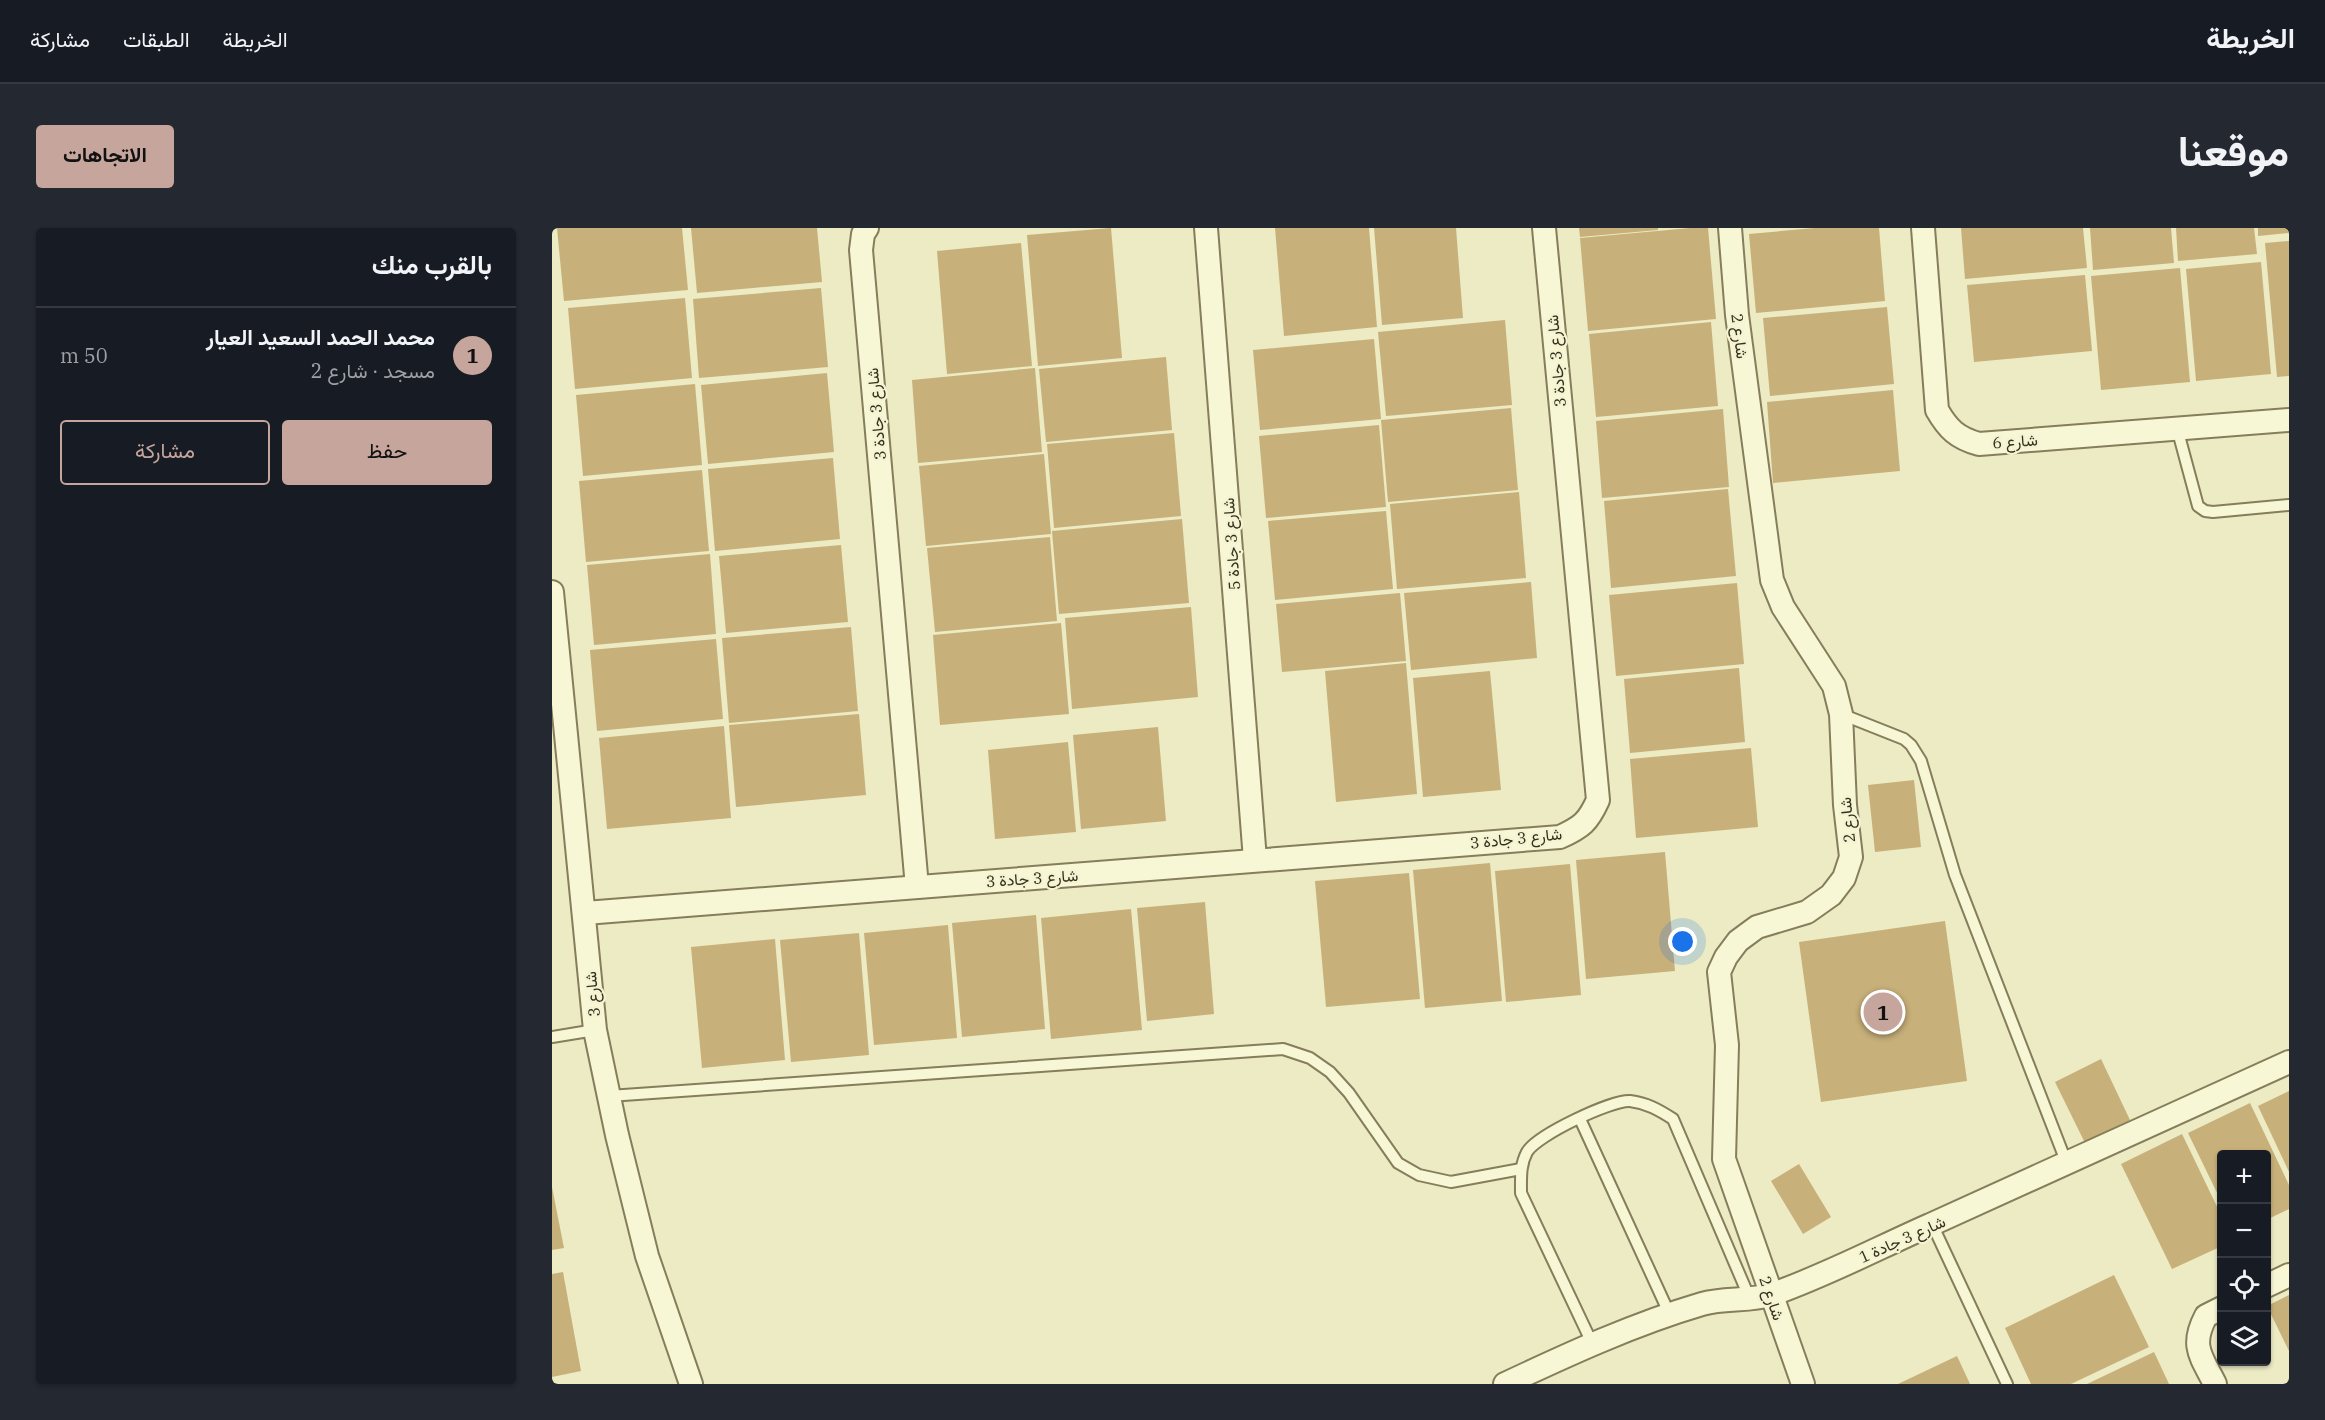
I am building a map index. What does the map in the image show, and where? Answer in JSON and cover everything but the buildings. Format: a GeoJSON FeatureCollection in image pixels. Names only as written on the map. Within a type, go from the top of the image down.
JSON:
{"type":"FeatureCollection","features":[{"type":"Feature","properties":{"kind":"street","name":"شارع 3 جادة 3"},"geometry":{"type":"LineString","coordinates":[[867,228],[863,234],[861,250],[917,887]]}},
{"type":"Feature","properties":{"kind":"street","name":"شارع 3 جادة 5"},"geometry":{"type":"LineString","coordinates":[[1206,228],[1255,860]]}},
{"type":"Feature","properties":{"kind":"street","name":"شارع 3 جادة 3"},"geometry":{"type":"LineString","coordinates":[[585,913],[1560,837],[1581,827],[1592,815],[1598,800],[1544,228]]}},
{"type":"Feature","properties":{"kind":"street","name":"شارع 2"},"geometry":{"type":"LineString","coordinates":[[1730,228],[1737,315],[1772,580],[1783,607],[1834,686],[1841,714],[1845,805],[1851,857],[1844,878],[1831,895],[1808,912],[1757,927],[1738,941],[1726,957],[1719,972],[1727,1045],[1724,1159],[1761,1297],[1803,1384]]}},
{"type":"Feature","properties":{"kind":"street","name":"شارع 6"},"geometry":{"type":"LineString","coordinates":[[1923,228],[1937,410],[1947,427],[1957,436],[1979,444],[2289,420]]}},
{"type":"Feature","properties":{"kind":"street","name":"شارع 3"},"geometry":{"type":"LineString","coordinates":[[552,592],[556,683],[585,913],[595,1030],[647,1256],[691,1384]]}},
{"type":"Feature","properties":{"kind":"street","name":"شارع 3 جادة 1"},"geometry":{"type":"LineString","coordinates":[[1505,1384],[1592,1343],[1670,1315],[1715,1300],[1761,1297],[1838,1268],[2289,1062]]}},
{"type":"Feature","properties":{"kind":"street"},"geometry":{"type":"LineString","coordinates":[[2271,1284],[2289,1275]]}},
{"type":"Feature","properties":{"kind":"street"},"geometry":{"type":"LineString","coordinates":[[2215,1384],[2199,1352],[2196,1340],[2206,1316],[2217,1310]]}},
{"type":"Feature","properties":{"kind":"lane"},"geometry":{"type":"LineString","coordinates":[[2177,429],[2198,506],[2205,511],[2289,505]]}},
{"type":"Feature","properties":{"kind":"lane"},"geometry":{"type":"LineString","coordinates":[[1841,714],[1904,739],[1911,745],[1921,761],[1956,875],[2067,1165]]}},
{"type":"Feature","properties":{"kind":"lane"},"geometry":{"type":"LineString","coordinates":[[552,1037],[595,1030]]}},
{"type":"Feature","properties":{"kind":"lane"},"geometry":{"type":"LineString","coordinates":[[609,1096],[1283,1049],[1310,1058],[1330,1072],[1349,1094],[1398,1163],[1419,1175],[1451,1182],[1521,1169]]}},
{"type":"Feature","properties":{"kind":"lane"},"geometry":{"type":"LineString","coordinates":[[1592,1343],[1521,1193],[1521,1169],[1528,1150],[1544,1137],[1605,1106],[1628,1101],[1651,1105],[1673,1119],[1761,1297]]}},
{"type":"Feature","properties":{"kind":"lane"},"geometry":{"type":"LineString","coordinates":[[1580,1119],[1670,1315]]}},
{"type":"Feature","properties":{"kind":"lane"},"geometry":{"type":"LineString","coordinates":[[1932,1224],[2007,1384]]}},
{"type":"Feature","properties":{"kind":"place","name":"محمد الحمد السعيد العيار"},"geometry":{"type":"Point","coordinates":[1883,1012]}}]}
